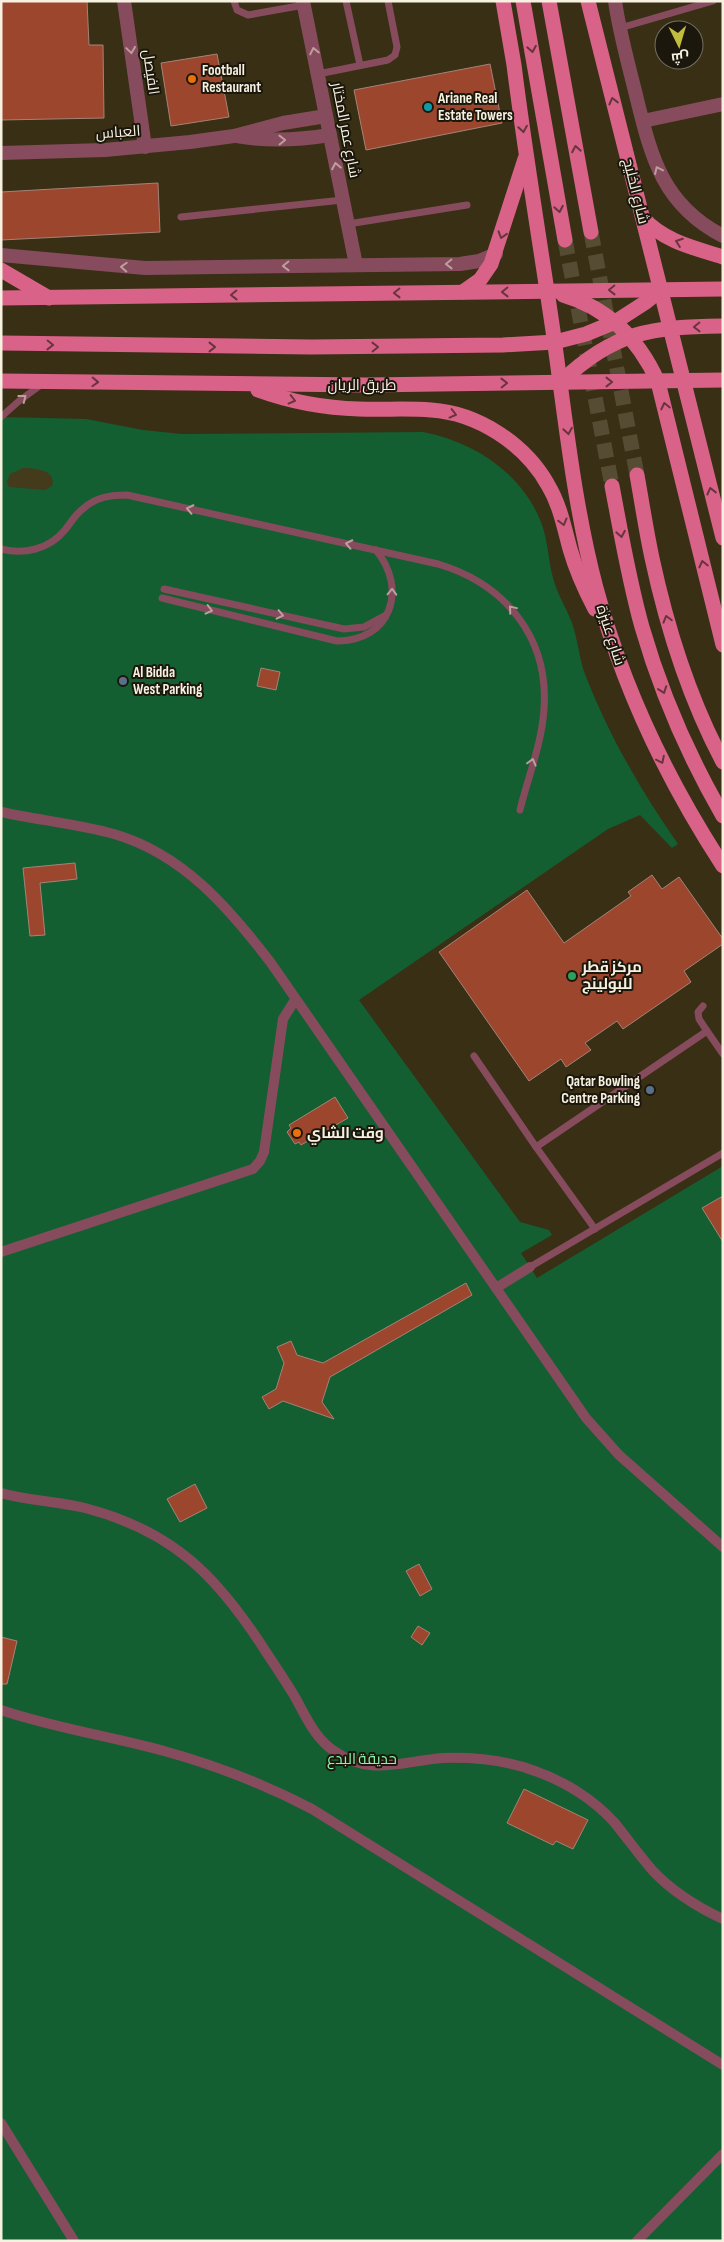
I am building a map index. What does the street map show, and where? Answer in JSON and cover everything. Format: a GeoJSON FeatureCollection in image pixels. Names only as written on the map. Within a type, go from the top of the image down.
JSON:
{"type":"FeatureCollection","features":[{"type":"Feature","properties":{"kind":"main road"},"geometry":{"type":"LineString","coordinates":[[503,1],[561,382]]}},
{"type":"Feature","properties":{"kind":"main road"},"geometry":{"type":"LineString","coordinates":[[523,1],[565,240]]}},
{"type":"Feature","properties":{"kind":"main road"},"geometry":{"type":"LineString","coordinates":[[549,1],[591,232]]}},
{"type":"Feature","properties":{"kind":"main road","name":"شارع الخليج"},"geometry":{"type":"LineString","coordinates":[[588,1],[684,381]]}},
{"type":"Feature","properties":{"kind":"main road"},"geometry":{"type":"LineString","coordinates":[[463,292],[480,280],[492,264],[526,155]]}},
{"type":"Feature","properties":{"kind":"main road"},"geometry":{"type":"LineString","coordinates":[[642,216],[650,225],[669,238],[723,257]]}},
{"type":"Feature","properties":{"kind":"main road"},"geometry":{"type":"LineString","coordinates":[[1,270],[49,298]]}},
{"type":"Feature","properties":{"kind":"main road"},"geometry":{"type":"LineString","coordinates":[[1,298],[723,289]]}},
{"type":"Feature","properties":{"kind":"main road"},"geometry":{"type":"LineString","coordinates":[[1,343],[311,347],[503,346],[555,342],[586,334],[615,322],[661,290]]}},
{"type":"Feature","properties":{"kind":"main road"},"geometry":{"type":"LineString","coordinates":[[547,291],[583,302],[615,322],[642,350],[658,382],[723,645]]}},
{"type":"Feature","properties":{"kind":"main road"},"geometry":{"type":"LineString","coordinates":[[561,382],[593,355],[630,337],[671,327],[723,326]]}},
{"type":"Feature","properties":{"kind":"main road","name":"طريق الريان"},"geometry":{"type":"LineString","coordinates":[[1,381],[245,385],[723,380]]}},
{"type":"Feature","properties":{"kind":"main road"},"geometry":{"type":"LineString","coordinates":[[684,381],[723,538]]}},
{"type":"Feature","properties":{"kind":"main road","name":"شارع عنيزة"},"geometry":{"type":"LineString","coordinates":[[561,382],[587,548],[609,634],[633,697],[665,767],[723,866]]}},
{"type":"Feature","properties":{"kind":"main road"},"geometry":{"type":"LineString","coordinates":[[245,385],[313,405],[360,409],[447,412],[478,422],[498,434],[528,459],[548,484],[562,516],[578,572],[597,614],[609,634]]}},
{"type":"Feature","properties":{"kind":"main road"},"geometry":{"type":"LineString","coordinates":[[637,475],[651,556],[675,646],[694,699],[723,762]]}},
{"type":"Feature","properties":{"kind":"main road"},"geometry":{"type":"LineString","coordinates":[[612,486],[634,594],[655,667],[685,742],[723,816]]}},
{"type":"Feature","properties":{"kind":"street","name":"الفيصل"},"geometry":{"type":"LineString","coordinates":[[124,1],[145,147]]}},
{"type":"Feature","properties":{"kind":"street","name":"شارع الخليج"},"geometry":{"type":"LineString","coordinates":[[615,1],[642,121],[659,173],[674,198],[685,210],[723,236]]}},
{"type":"Feature","properties":{"kind":"street","name":"شارع عمر المختار"},"geometry":{"type":"LineString","coordinates":[[304,3],[356,265]]}},
{"type":"Feature","properties":{"kind":"street"},"geometry":{"type":"LineString","coordinates":[[642,121],[723,104]]}},
{"type":"Feature","properties":{"kind":"street","name":"العباس"},"geometry":{"type":"LineString","coordinates":[[2,153],[65,152],[145,147],[234,136],[283,123],[326,116]]}},
{"type":"Feature","properties":{"kind":"street","name":"العباس"},"geometry":{"type":"LineString","coordinates":[[234,136],[287,141],[330,135]]}},
{"type":"Feature","properties":{"kind":"street"},"geometry":{"type":"LineString","coordinates":[[1,255],[145,268],[460,264],[479,261],[496,254]]}},
{"type":"Feature","properties":{"kind":"street"},"geometry":{"type":"LineString","coordinates":[[1,812],[114,834],[135,842],[175,863],[193,876],[230,914],[261,951],[571,1397],[602,1437],[638,1472],[723,1547]]}},
{"type":"Feature","properties":{"kind":"street"},"geometry":{"type":"LineString","coordinates":[[1,1252],[253,1169],[260,1161],[264,1152],[283,1020],[295,1000]]}},
{"type":"Feature","properties":{"kind":"street"},"geometry":{"type":"LineString","coordinates":[[496,1288],[530,1268]]}},
{"type":"Feature","properties":{"kind":"street"},"geometry":{"type":"LineString","coordinates":[[1,1493],[83,1508],[116,1518],[154,1535],[195,1563],[216,1582],[237,1608],[279,1671],[315,1732],[342,1757],[364,1765],[376,1766],[442,1758],[490,1760],[520,1766],[554,1778],[585,1796],[607,1815],[666,1883],[694,1904],[723,1919]]}},
{"type":"Feature","properties":{"kind":"street"},"geometry":{"type":"LineString","coordinates":[[1,1710],[54,1726],[171,1753],[239,1775],[276,1791],[320,1815],[723,2065]]}},
{"type":"Feature","properties":{"kind":"street"},"geometry":{"type":"LineString","coordinates":[[1,2124],[74,2241]]}},
{"type":"Feature","properties":{"kind":"street"},"geometry":{"type":"LineString","coordinates":[[638,2241],[723,2154]]}},
{"type":"Feature","properties":{"kind":"lane"},"geometry":{"type":"LineString","coordinates":[[234,1],[237,10],[248,15],[304,3]]}},
{"type":"Feature","properties":{"kind":"lane"},"geometry":{"type":"LineString","coordinates":[[346,1],[360,66]]}},
{"type":"Feature","properties":{"kind":"lane"},"geometry":{"type":"LineString","coordinates":[[318,74],[388,60],[397,51],[388,1]]}},
{"type":"Feature","properties":{"kind":"lane"},"geometry":{"type":"LineString","coordinates":[[620,28],[713,1]]}},
{"type":"Feature","properties":{"kind":"lane"},"geometry":{"type":"LineString","coordinates":[[181,217],[343,200]]}},
{"type":"Feature","properties":{"kind":"lane"},"geometry":{"type":"LineString","coordinates":[[348,224],[467,205]]}},
{"type":"Feature","properties":{"kind":"lane"},"geometry":{"type":"LineString","coordinates":[[1,417],[46,381]]}},
{"type":"Feature","properties":{"kind":"lane"},"geometry":{"type":"LineString","coordinates":[[1,549],[18,552],[30,551],[49,544],[65,531],[85,506],[105,497],[116,495],[438,564],[472,576],[501,597],[524,625],[539,657],[545,693],[541,728],[520,810]]}},
{"type":"Feature","properties":{"kind":"lane"},"geometry":{"type":"LineString","coordinates":[[162,598],[338,641],[364,637],[379,626],[389,611],[392,593],[390,574],[376,550]]}},
{"type":"Feature","properties":{"kind":"lane"},"geometry":{"type":"LineString","coordinates":[[164,589],[344,629],[364,627],[382,618],[389,611]]}},
{"type":"Feature","properties":{"kind":"lane"},"geometry":{"type":"LineString","coordinates":[[703,1006],[697,1016],[723,1054]]}},
{"type":"Feature","properties":{"kind":"lane"},"geometry":{"type":"LineString","coordinates":[[536,1147],[707,1031]]}},
{"type":"Feature","properties":{"kind":"lane"},"geometry":{"type":"LineString","coordinates":[[474,1056],[595,1229]]}},
{"type":"Feature","properties":{"kind":"lane"},"geometry":{"type":"LineString","coordinates":[[530,1268],[723,1153]]}},
{"type":"Feature","properties":{"kind":"green space","name":"حديقة البدع"},"geometry":{"type":"Polygon","coordinates":[[[1,417],[86,419],[143,430],[182,434],[423,432],[460,443],[494,462],[521,488],[541,522],[547,543],[551,571],[559,595],[572,623],[583,668],[594,696],[626,762],[678,844],[672,848],[640,815],[608,829],[359,1000],[520,1222],[549,1230],[552,1235],[521,1253],[537,1278],[723,1166],[723,2241],[1,2241],[1,417]]]}},
{"type":"Feature","properties":{"kind":"sand"},"geometry":{"type":"Polygon","coordinates":[[[23,468],[39,469],[48,473],[53,481],[52,486],[45,490],[9,487],[7,482],[10,474],[23,468]]]}},
{"type":"Feature","properties":{"kind":"building"},"geometry":{"type":"Polygon","coordinates":[[[1,1],[87,1],[89,45],[103,45],[104,118],[1,120],[1,1]]]}},
{"type":"Feature","properties":{"kind":"building","name":"Football Restaurant"},"geometry":{"type":"Polygon","coordinates":[[[217,54],[229,117],[171,126],[161,63],[217,54]]]}},
{"type":"Feature","properties":{"kind":"building","name":"Ariane Real Estate Towers"},"geometry":{"type":"Polygon","coordinates":[[[490,64],[502,123],[366,150],[354,90],[490,64]]]}},
{"type":"Feature","properties":{"kind":"building"},"geometry":{"type":"Polygon","coordinates":[[[158,183],[160,232],[1,240],[1,192],[158,183]]]}},
{"type":"Feature","properties":{"kind":"building"},"geometry":{"type":"Polygon","coordinates":[[[261,668],[280,672],[276,690],[257,686],[261,668]]]}},
{"type":"Feature","properties":{"kind":"building"},"geometry":{"type":"Polygon","coordinates":[[[75,863],[77,879],[40,883],[45,935],[30,936],[23,868],[75,863]]]}},
{"type":"Feature","properties":{"kind":"building","name":"مركز قطر للبولينج"},"geometry":{"type":"Polygon","coordinates":[[[652,875],[662,889],[679,877],[723,939],[723,944],[684,971],[691,982],[623,1029],[617,1021],[585,1043],[591,1050],[566,1067],[561,1059],[529,1081],[439,952],[527,890],[564,943],[631,896],[628,892],[652,875]]]}},
{"type":"Feature","properties":{"kind":"building"},"geometry":{"type":"Polygon","coordinates":[[[335,1097],[348,1118],[301,1145],[299,1142],[295,1144],[287,1132],[291,1128],[289,1125],[335,1097]]]}},
{"type":"Feature","properties":{"kind":"building"},"geometry":{"type":"Polygon","coordinates":[[[723,1196],[723,1242],[702,1208],[723,1196]]]}},
{"type":"Feature","properties":{"kind":"building"},"geometry":{"type":"Polygon","coordinates":[[[466,1283],[472,1295],[330,1377],[322,1402],[334,1419],[283,1401],[269,1409],[262,1397],[276,1389],[284,1363],[277,1347],[291,1341],[297,1355],[323,1363],[466,1283]]]}},
{"type":"Feature","properties":{"kind":"building"},"geometry":{"type":"Polygon","coordinates":[[[195,1484],[207,1508],[180,1522],[167,1499],[195,1484]]]}},
{"type":"Feature","properties":{"kind":"building"},"geometry":{"type":"Polygon","coordinates":[[[419,1564],[432,1589],[420,1596],[406,1571],[419,1564]]]}},
{"type":"Feature","properties":{"kind":"building"},"geometry":{"type":"Polygon","coordinates":[[[418,1626],[430,1633],[422,1645],[411,1637],[418,1626]]]}},
{"type":"Feature","properties":{"kind":"building"},"geometry":{"type":"Polygon","coordinates":[[[1,1637],[17,1641],[7,1684],[1,1684],[1,1637]]]}},
{"type":"Feature","properties":{"kind":"building"},"geometry":{"type":"Polygon","coordinates":[[[524,1789],[588,1820],[573,1849],[556,1841],[553,1845],[507,1823],[524,1789]]]}},
{"type":"Feature","properties":{"kind":"tunnel"},"geometry":{"type":"LineString","coordinates":[[591,232],[637,475]]}},
{"type":"Feature","properties":{"kind":"tunnel"},"geometry":{"type":"LineString","coordinates":[[565,240],[612,486]]}},
{"type":"Feature","properties":{"kind":"place","name":"Football Restaurant"},"geometry":{"type":"Point","coordinates":[192,79]}},
{"type":"Feature","properties":{"kind":"place","name":"Ariane Real Estate Towers"},"geometry":{"type":"Point","coordinates":[428,107]}},
{"type":"Feature","properties":{"kind":"place","name":"Al Bidda West Parking"},"geometry":{"type":"Point","coordinates":[123,681]}},
{"type":"Feature","properties":{"kind":"place","name":"مركز قطر للبولينج"},"geometry":{"type":"Point","coordinates":[572,976]}},
{"type":"Feature","properties":{"kind":"place","name":"Qatar Bowling Centre Parking"},"geometry":{"type":"Point","coordinates":[650,1090]}},
{"type":"Feature","properties":{"kind":"place","name":"وقت الشاي"},"geometry":{"type":"Point","coordinates":[297,1133]}}]}
